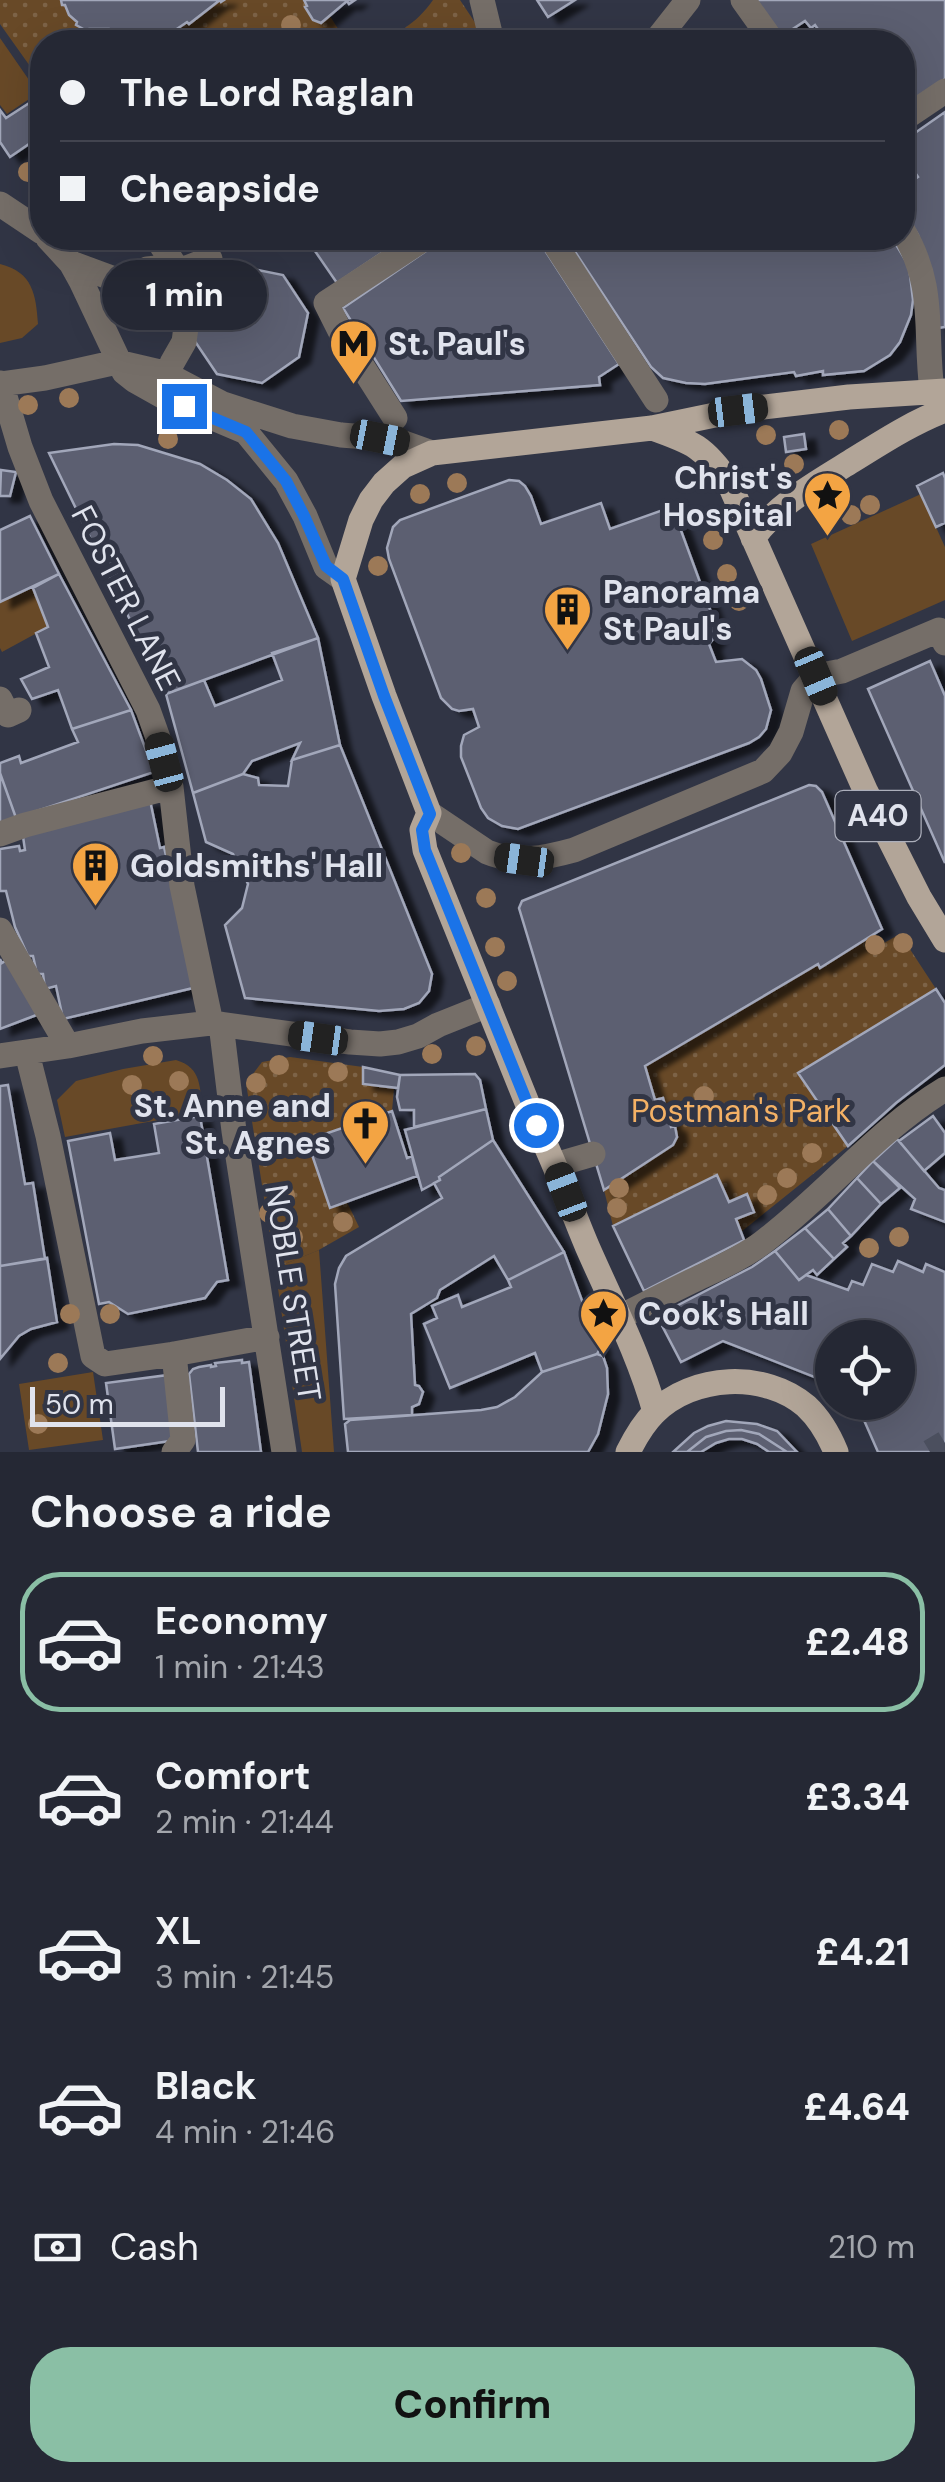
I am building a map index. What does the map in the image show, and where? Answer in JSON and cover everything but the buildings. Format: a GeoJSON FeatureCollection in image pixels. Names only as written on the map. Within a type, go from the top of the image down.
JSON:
{"type":"FeatureCollection","features":[{"type":"Feature","properties":{"kind":"main road","name":"A40"},"geometry":{"type":"LineString","coordinates":[[343,579],[371,500],[404,466],[432,452],[652,428],[738,410],[849,397],[941,397]]}},
{"type":"Feature","properties":{"kind":"main road"},"geometry":{"type":"LineString","coordinates":[[753,538],[792,499],[910,424],[941,397]]}},
{"type":"Feature","properties":{"kind":"main road","name":"A40"},"geometry":{"type":"LineString","coordinates":[[652,428],[706,452],[729,483],[866,792],[944,935]]}},
{"type":"Feature","properties":{"kind":"main road"},"geometry":{"type":"LineString","coordinates":[[343,579],[430,814],[422,830],[425,850],[586,1245],[645,1377],[655,1412]]}},
{"type":"Feature","properties":{"kind":"main road"},"geometry":{"type":"LineString","coordinates":[[628,1452],[655,1412],[681,1394],[728,1382],[768,1386],[805,1405],[822,1423],[836,1452]]}},
{"type":"Feature","properties":{"kind":"street"},"geometry":{"type":"LineString","coordinates":[[482,0],[489,30]]}},
{"type":"Feature","properties":{"kind":"street"},"geometry":{"type":"LineString","coordinates":[[664,30],[688,0]]}},
{"type":"Feature","properties":{"kind":"street"},"geometry":{"type":"LineString","coordinates":[[743,0],[764,30]]}},
{"type":"Feature","properties":{"kind":"street"},"geometry":{"type":"LineString","coordinates":[[915,111],[945,91]]}},
{"type":"Feature","properties":{"kind":"street"},"geometry":{"type":"LineString","coordinates":[[0,204],[30,225]]}},
{"type":"Feature","properties":{"kind":"street"},"geometry":{"type":"LineString","coordinates":[[59,250],[71,263],[95,307],[124,372],[166,398],[246,432],[286,481],[326,566],[343,579]]}},
{"type":"Feature","properties":{"kind":"street"},"geometry":{"type":"LineString","coordinates":[[116,269],[153,250]]}},
{"type":"Feature","properties":{"kind":"street"},"geometry":{"type":"LineString","coordinates":[[171,250],[192,290],[184,342],[172,363]]}},
{"type":"Feature","properties":{"kind":"street"},"geometry":{"type":"LineString","coordinates":[[395,418],[326,304],[407,250]]}},
{"type":"Feature","properties":{"kind":"street"},"geometry":{"type":"LineString","coordinates":[[560,250],[656,400]]}},
{"type":"Feature","properties":{"kind":"street"},"geometry":{"type":"LineString","coordinates":[[912,250],[927,295],[941,397]]}},
{"type":"Feature","properties":{"kind":"street"},"geometry":{"type":"LineString","coordinates":[[71,263],[117,280],[148,269],[184,269],[210,258]]}},
{"type":"Feature","properties":{"kind":"street"},"geometry":{"type":"LineString","coordinates":[[1,383],[117,362],[164,373],[223,404],[292,426],[404,442],[432,452]]}},
{"type":"Feature","properties":{"kind":"street","name":"FOSTER LANE"},"geometry":{"type":"LineString","coordinates":[[1,383],[41,500],[148,710],[158,738],[171,786],[182,886],[216,1023]]}},
{"type":"Feature","properties":{"kind":"street"},"geometry":{"type":"LineString","coordinates":[[430,814],[497,856],[524,860],[574,850],[763,771],[780,753],[791,732],[803,691],[816,676],[842,671],[940,630],[945,643]]}},
{"type":"Feature","properties":{"kind":"street"},"geometry":{"type":"LineString","coordinates":[[0,834],[171,786]]}},
{"type":"Feature","properties":{"kind":"street"},"geometry":{"type":"LineString","coordinates":[[0,930],[68,1046]]}},
{"type":"Feature","properties":{"kind":"street"},"geometry":{"type":"LineString","coordinates":[[0,1056],[142,1031],[216,1023],[380,1044],[418,1036],[488,1005]]}},
{"type":"Feature","properties":{"kind":"street","name":"NOBLE STREET"},"geometry":{"type":"LineString","coordinates":[[216,1023],[284,1452]]}},
{"type":"Feature","properties":{"kind":"street"},"geometry":{"type":"LineString","coordinates":[[26,1053],[48,1136],[93,1356],[105,1364],[267,1337]]}},
{"type":"Feature","properties":{"kind":"street"},"geometry":{"type":"LineString","coordinates":[[618,1318],[759,1246],[896,1126],[945,1089]]}},
{"type":"Feature","properties":{"kind":"street"},"geometry":{"type":"LineString","coordinates":[[555,1165],[594,1154]]}},
{"type":"Feature","properties":{"kind":"street"},"geometry":{"type":"LineString","coordinates":[[174,1354],[183,1440],[174,1452]]}},
{"type":"Feature","properties":{"kind":"green space"},"geometry":{"type":"Polygon","coordinates":[[[0,0],[61,0],[76,25],[84,30],[30,30],[30,66],[0,24],[0,0]]]}},
{"type":"Feature","properties":{"kind":"green space"},"geometry":{"type":"Polygon","coordinates":[[[220,0],[304,0],[305,8],[321,22],[330,16],[339,30],[175,30],[220,0]]]}},
{"type":"Feature","properties":{"kind":"green space"},"geometry":{"type":"Polygon","coordinates":[[[433,0],[460,0],[480,30],[400,30],[420,16],[433,0]]]}},
{"type":"Feature","properties":{"kind":"green space"},"geometry":{"type":"Polygon","coordinates":[[[0,38],[30,81],[30,98],[7,114],[0,105],[0,38]]]}},
{"type":"Feature","properties":{"kind":"green space"},"geometry":{"type":"Polygon","coordinates":[[[0,264],[20,273],[31,286],[38,324],[22,338],[0,343],[0,264]]]}},
{"type":"Feature","properties":{"kind":"green space"},"geometry":{"type":"Polygon","coordinates":[[[921,494],[945,547],[945,600],[852,641],[811,544],[921,494]]]}},
{"type":"Feature","properties":{"kind":"green space"},"geometry":{"type":"Polygon","coordinates":[[[33,588],[48,627],[2,652],[0,602],[33,588]]]}},
{"type":"Feature","properties":{"kind":"green space","name":"Postman's Park"},"geometry":{"type":"Polygon","coordinates":[[[875,933],[882,944],[900,934],[936,989],[798,1074],[848,1146],[741,1232],[736,1219],[754,1211],[747,1195],[729,1202],[717,1176],[613,1226],[604,1190],[673,1145],[677,1137],[675,1127],[671,1127],[655,1100],[645,1066],[818,964],[821,968],[875,933]]]}},
{"type":"Feature","properties":{"kind":"green space"},"geometry":{"type":"Polygon","coordinates":[[[290,1057],[363,1067],[363,1084],[394,1088],[392,1111],[347,1202],[359,1227],[317,1251],[275,1268],[246,1083],[262,1062],[290,1057]]]}},
{"type":"Feature","properties":{"kind":"green space"},"geometry":{"type":"Polygon","coordinates":[[[176,1060],[195,1074],[203,1112],[65,1137],[57,1100],[76,1081],[176,1060]]]}},
{"type":"Feature","properties":{"kind":"green space"},"geometry":{"type":"Polygon","coordinates":[[[319,1250],[334,1452],[302,1452],[275,1268],[319,1250]]]}},
{"type":"Feature","properties":{"kind":"green space"},"geometry":{"type":"Polygon","coordinates":[[[93,1372],[103,1440],[29,1450],[19,1384],[93,1372]]]}},
{"type":"Feature","properties":{"kind":"tunnel"},"geometry":{"type":"LineString","coordinates":[[930,1452],[945,1443]]}},
{"type":"Feature","properties":{"kind":"place","name":"St. Paul's"},"geometry":{"type":"Point","coordinates":[353,386]}},
{"type":"Feature","properties":{"kind":"place","name":"Christ's Hospital"},"geometry":{"type":"Point","coordinates":[828,538]}},
{"type":"Feature","properties":{"kind":"place","name":"Panorama St Paul's"},"geometry":{"type":"Point","coordinates":[568,652]}},
{"type":"Feature","properties":{"kind":"place","name":"Goldsmiths' Hall"},"geometry":{"type":"Point","coordinates":[95,908]}},
{"type":"Feature","properties":{"kind":"place","name":"St. Anne and St. Agnes"},"geometry":{"type":"Point","coordinates":[366,1166]}},
{"type":"Feature","properties":{"kind":"place","name":"Cook's Hall"},"geometry":{"type":"Point","coordinates":[603,1356]}},
{"type":"Feature","properties":{"kind":"route"},"geometry":{"type":"LineString","coordinates":[[184,406],[246,432],[286,481],[326,566],[343,579],[430,814],[422,830],[425,850],[536,1125]]}}]}
